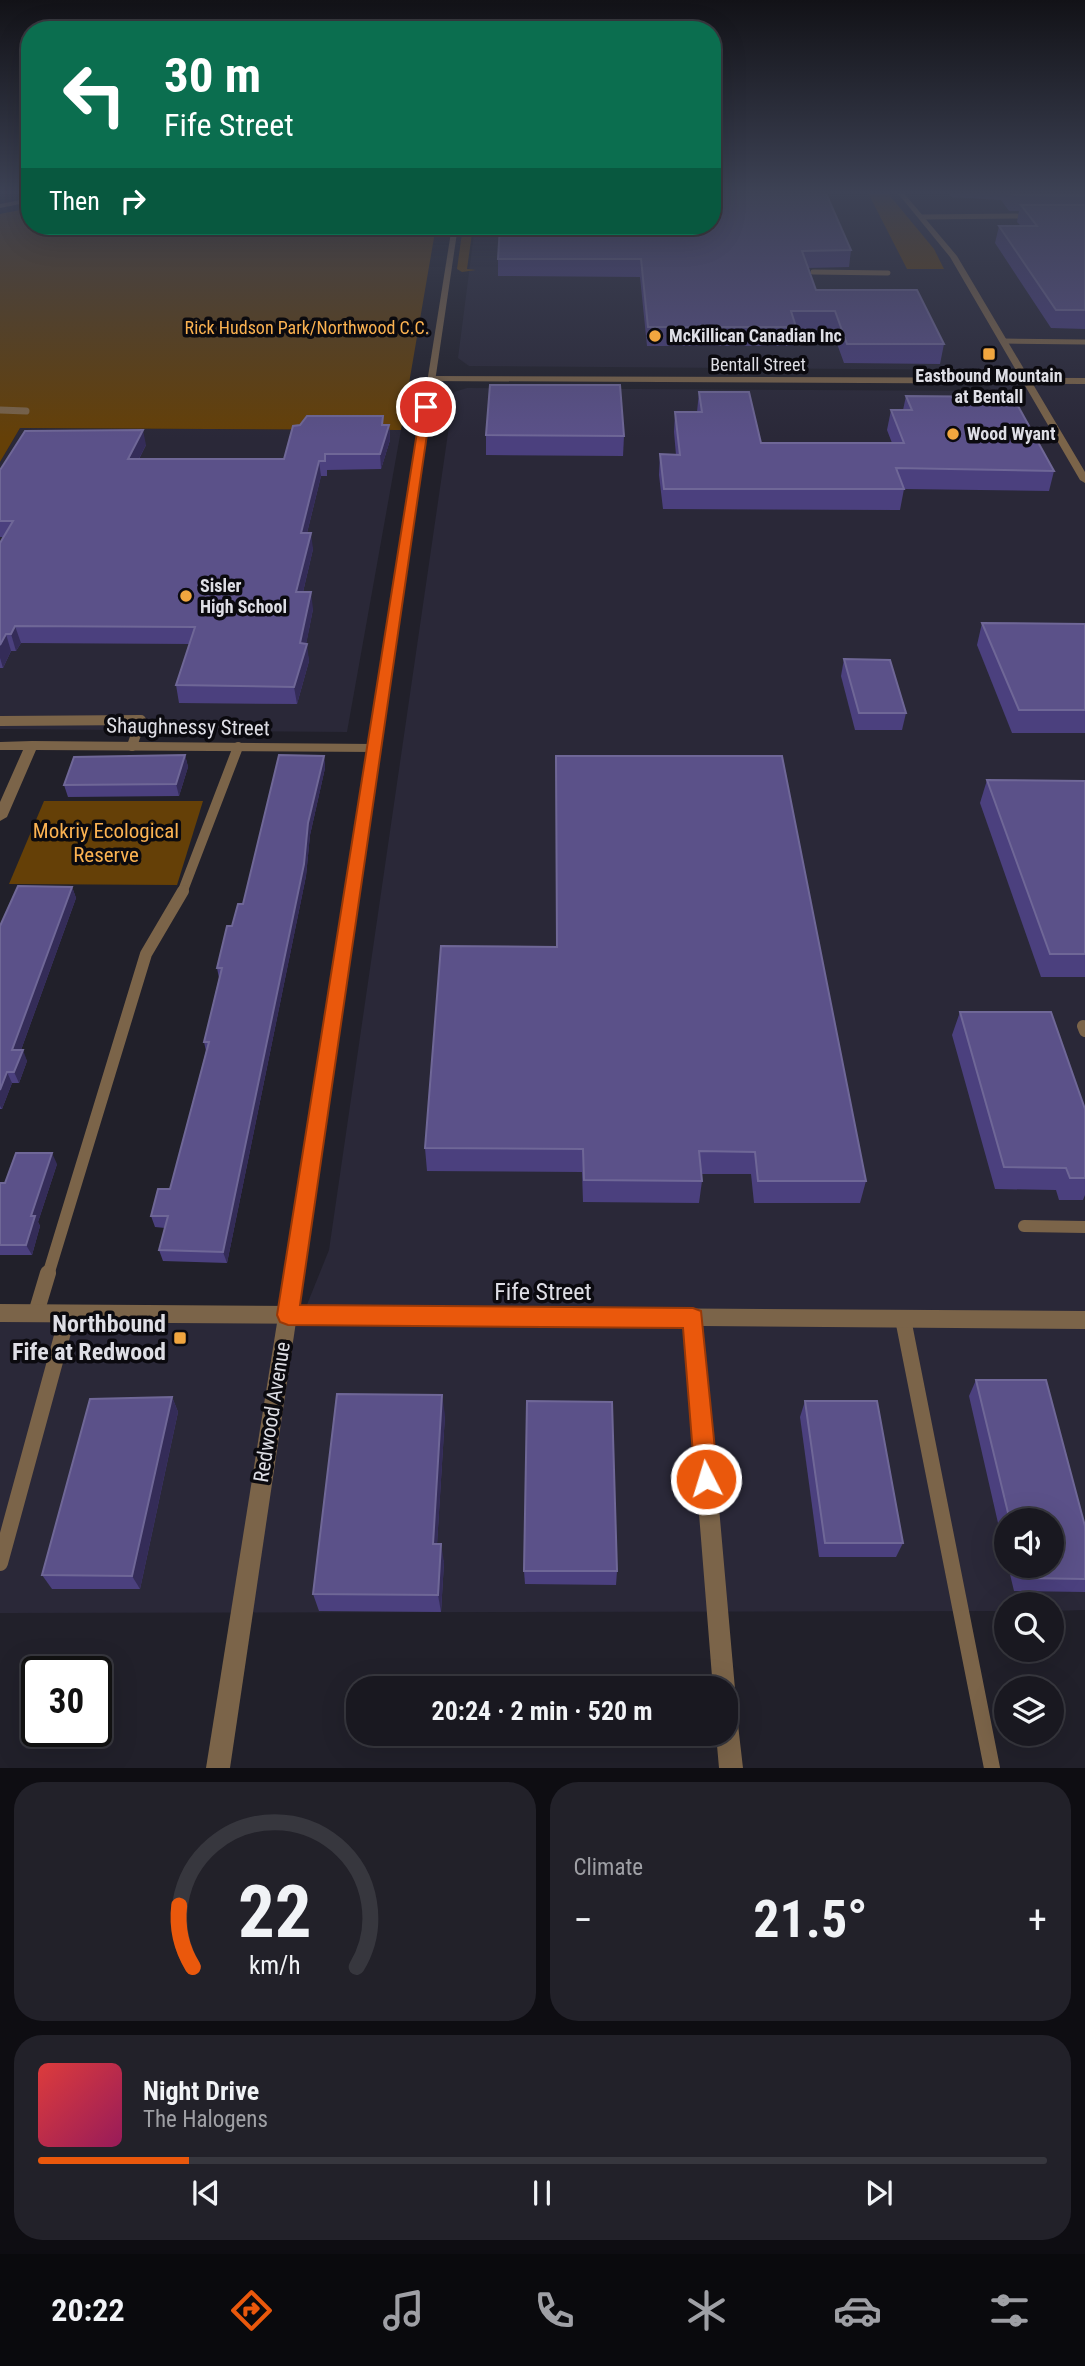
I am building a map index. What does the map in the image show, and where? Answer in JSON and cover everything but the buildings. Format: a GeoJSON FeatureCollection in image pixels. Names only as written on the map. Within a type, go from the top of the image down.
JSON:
{"type":"FeatureCollection","features":[{"type":"Feature","properties":{"kind":"street","name":"Redwood Avenue"},"geometry":{"type":"LineString","coordinates":[[218,1768],[447,274]]}},
{"type":"Feature","properties":{"kind":"street"},"geometry":{"type":"LineString","coordinates":[[963,274],[1085,480]]}},
{"type":"Feature","properties":{"kind":"street","name":"Bentall Street"},"geometry":{"type":"LineString","coordinates":[[430,379],[1085,381]]}},
{"type":"Feature","properties":{"kind":"street"},"geometry":{"type":"LineString","coordinates":[[0,817],[32,745]]}},
{"type":"Feature","properties":{"kind":"street","name":"Shaughnessy Street"},"geometry":{"type":"LineString","coordinates":[[0,746],[376,748]]}},
{"type":"Feature","properties":{"kind":"street","name":"Fife Street"},"geometry":{"type":"LineString","coordinates":[[0,1313],[1085,1320]]}},
{"type":"Feature","properties":{"kind":"street"},"geometry":{"type":"LineString","coordinates":[[693,1318],[723,1676]]}},
{"type":"Feature","properties":{"kind":"street"},"geometry":{"type":"LineString","coordinates":[[729,1746],[731,1768]]}},
{"type":"Feature","properties":{"kind":"lane"},"geometry":{"type":"LineString","coordinates":[[1003,341],[1085,342]]}},
{"type":"Feature","properties":{"kind":"lane"},"geometry":{"type":"LineString","coordinates":[[0,410],[26,411]]}},
{"type":"Feature","properties":{"kind":"lane"},"geometry":{"type":"LineString","coordinates":[[0,721],[141,720],[132,746]]}},
{"type":"Feature","properties":{"kind":"lane"},"geometry":{"type":"LineString","coordinates":[[36,1313],[146,954],[184,890],[238,747]]}},
{"type":"Feature","properties":{"kind":"lane"},"geometry":{"type":"LineString","coordinates":[[1024,1226],[1085,1227]]}},
{"type":"Feature","properties":{"kind":"lane"},"geometry":{"type":"LineString","coordinates":[[0,1563],[68,1314]]}},
{"type":"Feature","properties":{"kind":"lane"},"geometry":{"type":"LineString","coordinates":[[903,1319],[992,1768]]}},
{"type":"Feature","properties":{"kind":"shaded area"},"geometry":{"type":"Polygon","coordinates":[[[469,274],[1085,274],[1085,1610],[1064,1611],[1064,1592],[994,1592],[994,1611],[0,1613],[0,1320],[300,1322],[329,1250],[454,392],[467,388],[992,391],[980,370],[469,366],[458,358],[469,274]]]}},
{"type":"Feature","properties":{"kind":"shaded area","name":"Sisler High School"},"geometry":{"type":"Polygon","coordinates":[[[20,428],[401,430],[347,732],[0,729],[0,462],[20,428]]]}},
{"type":"Feature","properties":{"kind":"green space","name":"Rick Hudson Park/Northwood C.C."},"geometry":{"type":"Polygon","coordinates":[[[0,274],[428,274],[401,430],[20,428],[0,462],[0,274]]]}},
{"type":"Feature","properties":{"kind":"green space","name":"Mokriy Ecological Reserve"},"geometry":{"type":"Polygon","coordinates":[[[44,801],[203,801],[177,885],[9,884],[44,801]]]}},
{"type":"Feature","properties":{"kind":"place","name":"McKillican Canadian Inc"},"geometry":{"type":"Point","coordinates":[655,336]}},
{"type":"Feature","properties":{"kind":"place","name":"Eastbound Mountain at Bentall"},"geometry":{"type":"Point","coordinates":[989,354]}},
{"type":"Feature","properties":{"kind":"place","name":"Wood Wyant"},"geometry":{"type":"Point","coordinates":[953,434]}},
{"type":"Feature","properties":{"kind":"place","name":"Sisler High School"},"geometry":{"type":"Point","coordinates":[186,596]}},
{"type":"Feature","properties":{"kind":"place","name":"Northbound Fife at Redwood"},"geometry":{"type":"Point","coordinates":[180,1338]}},
{"type":"Feature","properties":{"kind":"route"},"geometry":{"type":"LineString","coordinates":[[426,407],[288,1315],[693,1318],[706,1479]]}}]}
